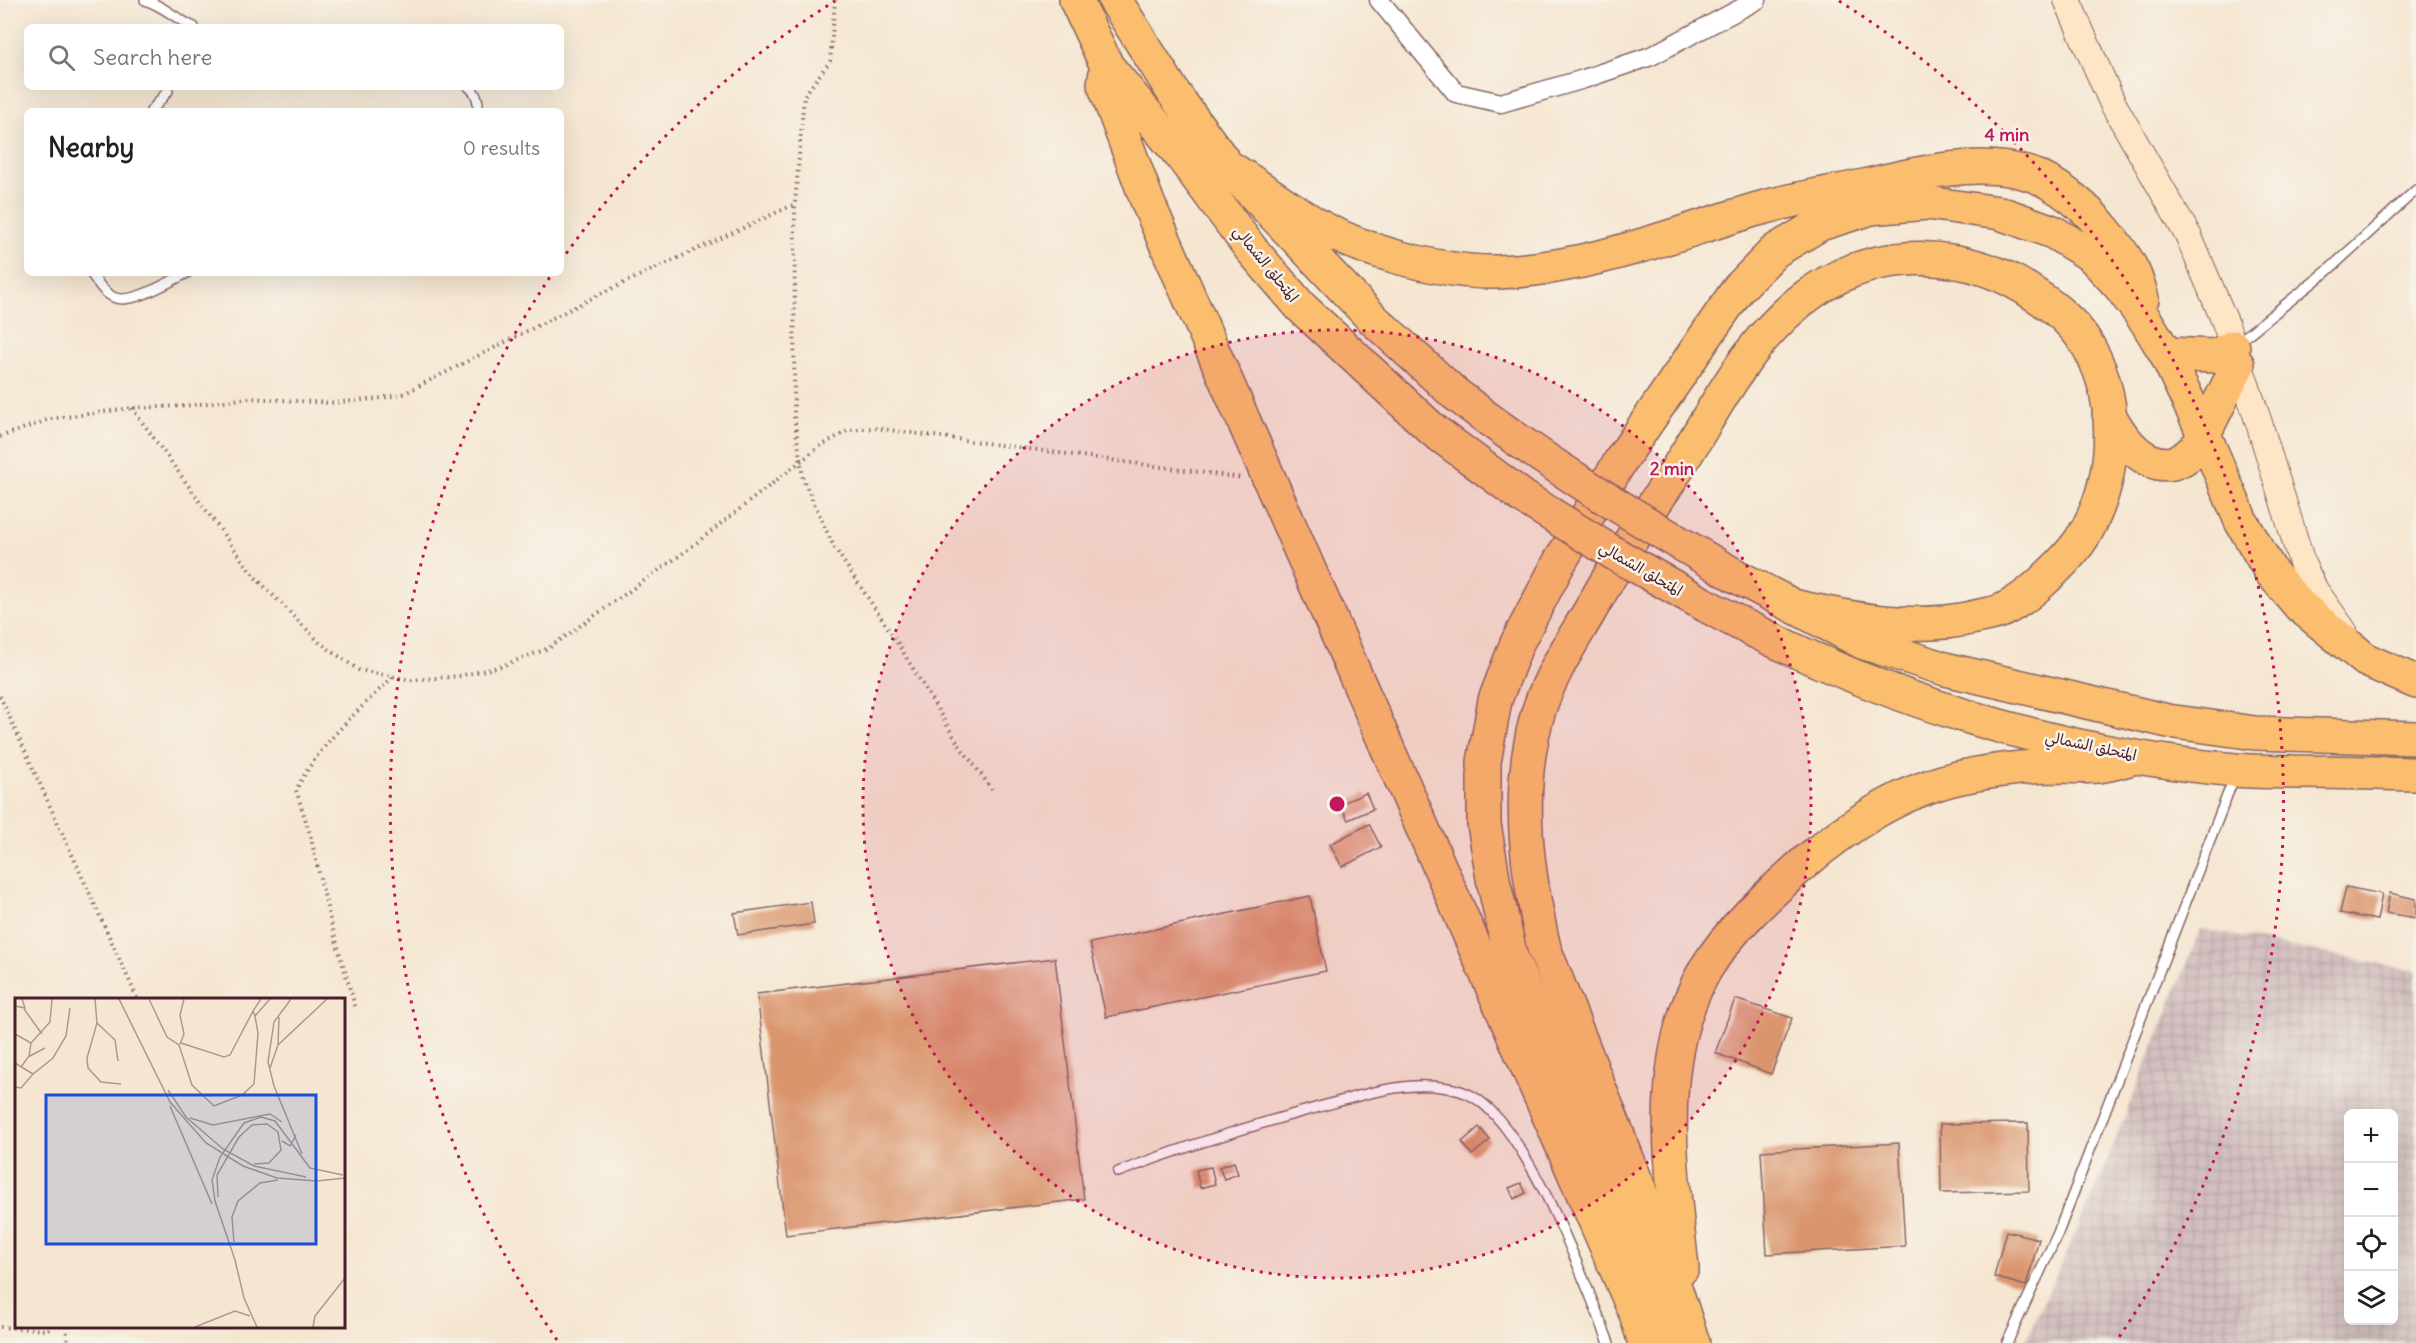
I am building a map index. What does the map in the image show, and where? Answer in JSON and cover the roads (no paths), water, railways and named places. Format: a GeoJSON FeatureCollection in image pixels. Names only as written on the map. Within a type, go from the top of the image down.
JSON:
{"type":"FeatureCollection","features":[{"type":"Feature","properties":{"kind":"highway","name":"المتحلق الشمالي"},"geometry":{"type":"LineString","coordinates":[[1076,0],[1107,66],[1183,158],[1251,249],[1301,307],[1433,430],[1523,497],[1615,554],[1764,638],[1894,692],[1956,714],[2071,744],[2236,771],[2416,774]]}},
{"type":"Feature","properties":{"kind":"highway"},"geometry":{"type":"LineString","coordinates":[[1115,0],[1175,95],[1227,166],[1373,319],[1454,393],[1507,434],[1590,491],[1734,575],[1863,642],[1945,669],[2168,721],[2255,733],[2416,738]]}},
{"type":"Feature","properties":{"kind":"highway"},"geometry":{"type":"LineString","coordinates":[[1107,66],[1104,84],[1148,203],[1646,1343]]}},
{"type":"Feature","properties":{"kind":"highway"},"geometry":{"type":"LineString","coordinates":[[1227,166],[1313,223],[1351,240],[1425,264],[1460,270],[1496,272],[1575,264],[1619,254],[1758,209],[1916,174],[1951,169],[2005,170],[2030,174],[2052,185],[2073,200],[2098,222],[2123,253],[2139,282],[2146,321]]}},
{"type":"Feature","properties":{"kind":"highway"},"geometry":{"type":"LineString","coordinates":[[1682,1337],[1644,1270],[1511,957],[1494,884],[1484,824],[1484,762],[1495,700],[1516,643],[1559,562],[1621,460],[1738,289],[1775,251],[1820,224],[1871,208],[1927,203],[2000,213],[2053,232],[2092,256],[2120,285],[2166,354],[2204,434],[2241,521],[2271,572],[2300,606],[2367,660],[2416,682]]}},
{"type":"Feature","properties":{"kind":"highway"},"geometry":{"type":"LineString","coordinates":[[1682,1337],[1661,1244],[1544,948],[1532,897],[1526,854],[1524,812],[1528,763],[1536,719],[1550,681],[1632,536],[1732,380],[1781,319],[1812,292],[1844,274],[1878,262],[1912,258],[1946,259],[1981,266],[2021,285],[2056,309],[2082,337],[2102,382],[2109,414],[2111,450],[2102,495],[2087,530],[2065,561],[2034,589],[2003,610],[1958,621],[1904,625],[1851,618],[1793,606]]}},
{"type":"Feature","properties":{"kind":"highway"},"geometry":{"type":"LineString","coordinates":[[2109,414],[2123,439],[2142,457],[2152,462],[2174,463],[2193,452],[2204,434],[2236,356],[2166,354]]}},
{"type":"Feature","properties":{"kind":"highway"},"geometry":{"type":"LineString","coordinates":[[1682,1337],[1670,1093],[1678,1041],[1686,1016],[1706,970],[1720,949],[1754,910],[1811,857],[1870,816],[1915,792],[1955,778],[2006,769],[2098,766],[2136,756]]}},
{"type":"Feature","properties":{"kind":"main road"},"geometry":{"type":"LineString","coordinates":[[2067,0],[2112,102],[2189,237],[2236,356],[2303,566],[2314,590],[2367,660]]}},
{"type":"Feature","properties":{"kind":"street"},"geometry":{"type":"LineString","coordinates":[[1379,0],[1456,93],[1501,103],[1651,56],[1757,0]]}},
{"type":"Feature","properties":{"kind":"lane"},"geometry":{"type":"LineString","coordinates":[[145,0],[164,7],[186,24]]}},
{"type":"Feature","properties":{"kind":"lane"},"geometry":{"type":"LineString","coordinates":[[474,90],[479,103],[478,108]]}},
{"type":"Feature","properties":{"kind":"lane"},"geometry":{"type":"LineString","coordinates":[[154,108],[168,91]]}},
{"type":"Feature","properties":{"kind":"lane"},"geometry":{"type":"LineString","coordinates":[[2236,356],[2416,190]]}},
{"type":"Feature","properties":{"kind":"lane"},"geometry":{"type":"LineString","coordinates":[[93,276],[101,288],[114,298],[134,298],[181,276]]}},
{"type":"Feature","properties":{"kind":"lane"},"geometry":{"type":"LineString","coordinates":[[2007,1343],[2058,1233],[2236,771]]}},
{"type":"Feature","properties":{"kind":"lane"},"geometry":{"type":"LineString","coordinates":[[1118,1172],[1248,1127],[1361,1095],[1414,1086],[1448,1087],[1472,1096],[1493,1113],[1512,1137],[1543,1190],[1582,1275],[1609,1343]]}}]}
